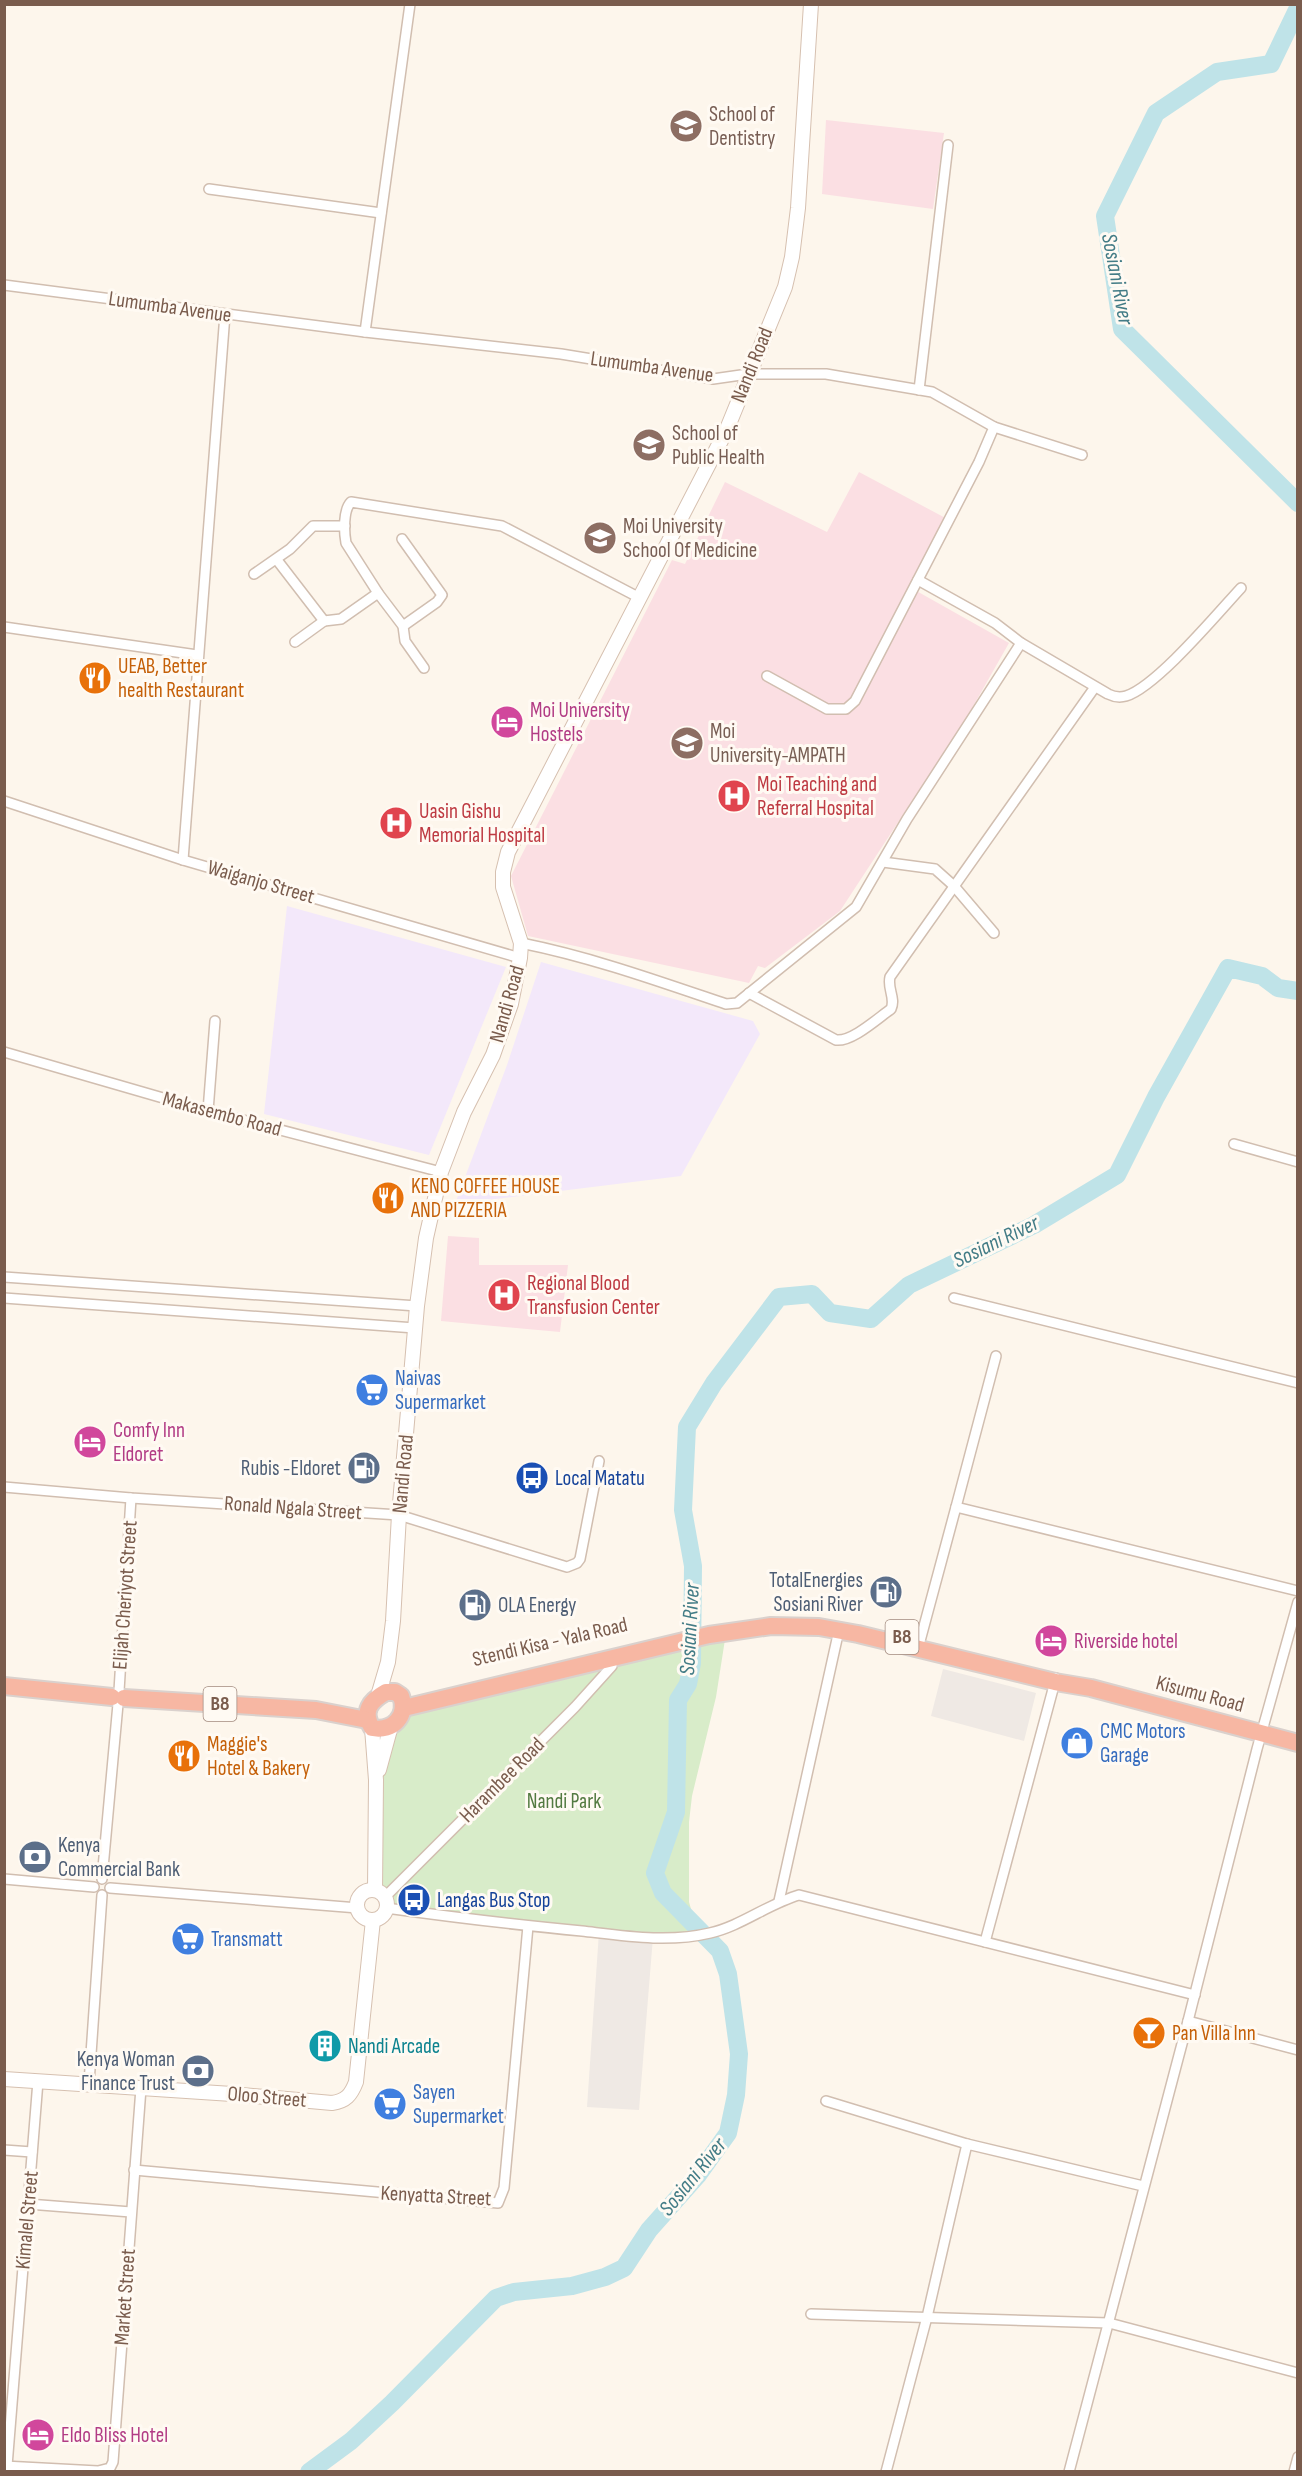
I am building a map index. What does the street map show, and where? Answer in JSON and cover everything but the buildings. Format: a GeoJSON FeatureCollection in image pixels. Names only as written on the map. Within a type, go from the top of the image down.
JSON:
{"type":"FeatureCollection","features":[{"type":"Feature","properties":{"kind":"highway","name":"B8"},"geometry":{"type":"LineString","coordinates":[[709,1632],[762,1622],[826,1622],[920,1641],[1056,1678]]}},
{"type":"Feature","properties":{"kind":"highway","name":"Stendi Kisa - Yala Road"},"geometry":{"type":"LineString","coordinates":[[400,1700],[584,1655],[709,1632],[771,1626],[819,1627],[839,1630],[1056,1678],[1090,1688]]}},
{"type":"Feature","properties":{"kind":"highway","name":"B8"},"geometry":{"type":"LineString","coordinates":[[372,1713],[386,1692],[400,1700],[612,1659],[676,1639]]}},
{"type":"Feature","properties":{"kind":"highway","name":"B8"},"geometry":{"type":"LineString","coordinates":[[4,1686],[118,1698],[372,1713]]}},
{"type":"Feature","properties":{"kind":"highway","name":"Kisumu Road"},"geometry":{"type":"LineString","coordinates":[[1090,1688],[1298,1743]]}},
{"type":"Feature","properties":{"kind":"highway"},"geometry":{"type":"LineString","coordinates":[[391,1726],[402,1716],[400,1700]]}},
{"type":"Feature","properties":{"kind":"highway","name":"B8"},"geometry":{"type":"LineString","coordinates":[[372,1713],[381,1730],[391,1726]]}},
{"type":"Feature","properties":{"kind":"street"},"geometry":{"type":"LineString","coordinates":[[365,332],[410,4]]}},
{"type":"Feature","properties":{"kind":"street","name":"Nandi Road"},"geometry":{"type":"LineString","coordinates":[[382,1899],[372,1713],[388,1662],[393,1621],[399,1515],[417,1306],[426,1238],[441,1172],[464,1112],[493,1055],[511,1004],[521,943],[503,887],[503,872],[508,852],[727,429],[785,288],[792,257],[801,163],[811,4]]}},
{"type":"Feature","properties":{"kind":"street"},"geometry":{"type":"LineString","coordinates":[[919,390],[948,145]]}},
{"type":"Feature","properties":{"kind":"street"},"geometry":{"type":"LineString","coordinates":[[209,189],[381,213]]}},
{"type":"Feature","properties":{"kind":"street","name":"Lumumba Avenue"},"geometry":{"type":"LineString","coordinates":[[4,285],[365,332],[561,354],[713,379],[748,374],[826,374],[919,390],[940,396],[994,427],[1082,455]]}},
{"type":"Feature","properties":{"kind":"street"},"geometry":{"type":"LineString","coordinates":[[183,860],[225,314]]}},
{"type":"Feature","properties":{"kind":"street"},"geometry":{"type":"LineString","coordinates":[[767,676],[827,709],[846,709],[855,702],[979,462],[994,427]]}},
{"type":"Feature","properties":{"kind":"street"},"geometry":{"type":"LineString","coordinates":[[424,668],[405,641],[403,626],[378,593],[346,543],[345,526],[348,504],[351,502],[502,526],[638,597]]}},
{"type":"Feature","properties":{"kind":"street"},"geometry":{"type":"LineString","coordinates":[[254,574],[277,560],[313,526],[345,526]]}},
{"type":"Feature","properties":{"kind":"street"},"geometry":{"type":"LineString","coordinates":[[402,539],[442,595],[437,602],[403,626]]}},
{"type":"Feature","properties":{"kind":"street"},"geometry":{"type":"LineString","coordinates":[[277,560],[324,621]]}},
{"type":"Feature","properties":{"kind":"street"},"geometry":{"type":"LineString","coordinates":[[918,580],[995,623],[1021,643],[1117,698],[1138,691],[1182,652],[1241,588]]}},
{"type":"Feature","properties":{"kind":"street"},"geometry":{"type":"LineString","coordinates":[[296,642],[324,621],[341,619],[378,593]]}},
{"type":"Feature","properties":{"kind":"street"},"geometry":{"type":"LineString","coordinates":[[4,627],[197,656]]}},
{"type":"Feature","properties":{"kind":"street"},"geometry":{"type":"LineString","coordinates":[[521,943],[556,950],[640,974],[726,1004],[737,1003],[851,912],[907,819],[1021,643]]}},
{"type":"Feature","properties":{"kind":"street"},"geometry":{"type":"LineString","coordinates":[[749,993],[836,1040],[842,1041],[891,1008],[892,999],[888,985],[890,977],[1095,687]]}},
{"type":"Feature","properties":{"kind":"street","name":"Waiganjo Street"},"geometry":{"type":"LineString","coordinates":[[4,801],[183,860],[520,958]]}},
{"type":"Feature","properties":{"kind":"street"},"geometry":{"type":"LineString","coordinates":[[883,862],[912,864],[935,869],[954,886],[994,933]]}},
{"type":"Feature","properties":{"kind":"street"},"geometry":{"type":"LineString","coordinates":[[208,1111],[215,1021]]}},
{"type":"Feature","properties":{"kind":"street","name":"Makasembo Road"},"geometry":{"type":"LineString","coordinates":[[4,1052],[208,1111],[441,1172]]}},
{"type":"Feature","properties":{"kind":"street"},"geometry":{"type":"LineString","coordinates":[[1234,1144],[1298,1162]]}},
{"type":"Feature","properties":{"kind":"street"},"geometry":{"type":"LineString","coordinates":[[4,1278],[417,1306]]}},
{"type":"Feature","properties":{"kind":"street"},"geometry":{"type":"LineString","coordinates":[[4,1298],[415,1328]]}},
{"type":"Feature","properties":{"kind":"street"},"geometry":{"type":"LineString","coordinates":[[954,1298],[1298,1383]]}},
{"type":"Feature","properties":{"kind":"street"},"geometry":{"type":"LineString","coordinates":[[920,1641],[996,1356]]}},
{"type":"Feature","properties":{"kind":"street","name":"Ronald Ngala Street"},"geometry":{"type":"LineString","coordinates":[[4,1486],[131,1498],[399,1515],[562,1566],[573,1566],[580,1559],[599,1461]]}},
{"type":"Feature","properties":{"kind":"street","name":"Elijah Cheriyot Street"},"geometry":{"type":"LineString","coordinates":[[102,1879],[118,1698],[131,1498]]}},
{"type":"Feature","properties":{"kind":"street"},"geometry":{"type":"LineString","coordinates":[[956,1507],[1298,1591]]}},
{"type":"Feature","properties":{"kind":"street"},"geometry":{"type":"LineString","coordinates":[[1069,2472],[1298,1602]]}},
{"type":"Feature","properties":{"kind":"street"},"geometry":{"type":"LineString","coordinates":[[779,1901],[839,1630]]}},
{"type":"Feature","properties":{"kind":"street","name":"Harambee Road"},"geometry":{"type":"LineString","coordinates":[[382,1899],[575,1707],[612,1666],[612,1659]]}},
{"type":"Feature","properties":{"kind":"street","name":"Nandi Road"},"geometry":{"type":"LineString","coordinates":[[388,1662],[400,1700]]}},
{"type":"Feature","properties":{"kind":"street"},"geometry":{"type":"LineString","coordinates":[[985,1942],[1056,1678]]}},
{"type":"Feature","properties":{"kind":"street","name":"Nandi Road"},"geometry":{"type":"LineString","coordinates":[[376,1780],[391,1726]]}},
{"type":"Feature","properties":{"kind":"street"},"geometry":{"type":"LineString","coordinates":[[4,1879],[94,1887]]}},
{"type":"Feature","properties":{"kind":"street"},"geometry":{"type":"LineString","coordinates":[[94,1887],[102,1879],[109,1883],[110,1888]]}},
{"type":"Feature","properties":{"kind":"street"},"geometry":{"type":"LineString","coordinates":[[94,1887],[95,1892],[102,1895]]}},
{"type":"Feature","properties":{"kind":"street"},"geometry":{"type":"LineString","coordinates":[[110,1888],[358,1908]]}},
{"type":"Feature","properties":{"kind":"street"},"geometry":{"type":"LineString","coordinates":[[102,1895],[106,1894],[110,1888]]}},
{"type":"Feature","properties":{"kind":"street"},"geometry":{"type":"LineString","coordinates":[[382,1899],[382,1916],[373,1920],[362,1915],[358,1908],[362,1894],[528,1926],[654,1939],[713,1933],[779,1901],[799,1895],[1195,1995]]}},
{"type":"Feature","properties":{"kind":"street"},"geometry":{"type":"LineString","coordinates":[[88,2084],[102,1895]]}},
{"type":"Feature","properties":{"kind":"street","name":"Oloo Street"},"geometry":{"type":"LineString","coordinates":[[4,2079],[332,2103],[348,2098],[356,2082],[373,1920]]}},
{"type":"Feature","properties":{"kind":"street","name":"Kenyatta Street"},"geometry":{"type":"LineString","coordinates":[[134,2170],[498,2203],[504,2188],[528,1926]]}},
{"type":"Feature","properties":{"kind":"street"},"geometry":{"type":"LineString","coordinates":[[1188,2021],[1298,2050]]}},
{"type":"Feature","properties":{"kind":"street","name":"Kimalel Street"},"geometry":{"type":"LineString","coordinates":[[6,2466],[38,2081]]}},
{"type":"Feature","properties":{"kind":"street","name":"Market Street"},"geometry":{"type":"LineString","coordinates":[[73,2471],[98,2471],[110,2468],[113,2462],[141,2088]]}},
{"type":"Feature","properties":{"kind":"street"},"geometry":{"type":"LineString","coordinates":[[826,2101],[968,2144],[1143,2186]]}},
{"type":"Feature","properties":{"kind":"street"},"geometry":{"type":"LineString","coordinates":[[885,2472],[927,2317],[968,2144]]}},
{"type":"Feature","properties":{"kind":"street"},"geometry":{"type":"LineString","coordinates":[[4,2150],[32,2152]]}},
{"type":"Feature","properties":{"kind":"street"},"geometry":{"type":"LineString","coordinates":[[28,2204],[131,2212]]}},
{"type":"Feature","properties":{"kind":"street"},"geometry":{"type":"LineString","coordinates":[[811,2314],[1109,2323],[1298,2373]]}},
{"type":"Feature","properties":{"kind":"street"},"geometry":{"type":"LineString","coordinates":[[1294,2472],[1298,2457]]}},
{"type":"Feature","properties":{"kind":"street"},"geometry":{"type":"LineString","coordinates":[[6,2466],[73,2471]]}},
{"type":"Feature","properties":{"kind":"shaded area"},"geometry":{"type":"Polygon","coordinates":[[[826,120],[944,133],[933,209],[822,194],[826,120]]]}},
{"type":"Feature","properties":{"kind":"shaded area","name":"Moi Teaching and Referral Hospital"},"geometry":{"type":"Polygon","coordinates":[[[859,472],[953,522],[913,589],[1009,643],[967,717],[840,911],[765,968],[758,966],[749,983],[528,936],[511,876],[672,560],[685,564],[725,482],[827,532],[859,472]]]}},
{"type":"Feature","properties":{"kind":"shaded area"},"geometry":{"type":"Polygon","coordinates":[[[287,906],[506,967],[429,1155],[264,1114],[287,906]]]}},
{"type":"Feature","properties":{"kind":"shaded area"},"geometry":{"type":"Polygon","coordinates":[[[541,962],[753,1021],[760,1034],[681,1176],[455,1204],[507,1065],[541,962]]]}},
{"type":"Feature","properties":{"kind":"shaded area","name":"Regional Blood Transfusion Center"},"geometry":{"type":"Polygon","coordinates":[[[448,1236],[479,1238],[479,1265],[568,1265],[560,1332],[441,1321],[448,1236]]]}},
{"type":"Feature","properties":{"kind":"shaded area"},"geometry":{"type":"Polygon","coordinates":[[[943,1669],[1036,1693],[1024,1741],[931,1716],[943,1669]]]}},
{"type":"Feature","properties":{"kind":"shaded area"},"geometry":{"type":"Polygon","coordinates":[[[599,1932],[653,1937],[639,2110],[587,2107],[599,1932]]]}},
{"type":"Feature","properties":{"kind":"green space","name":"Nandi Park"},"geometry":{"type":"Polygon","coordinates":[[[726,1633],[716,1697],[692,1796],[689,1822],[689,1902],[693,1916],[712,1930],[653,1937],[389,1907],[385,1894],[376,1888],[378,1795],[386,1750],[394,1728],[406,1708],[726,1633]]]}},
{"type":"Feature","properties":{"kind":"waterway","name":"Sosiani River"},"geometry":{"type":"LineString","coordinates":[[1298,8],[1271,64],[1217,72],[1156,113],[1105,216],[1122,329],[1298,503]]}},
{"type":"Feature","properties":{"kind":"waterway","name":"Sosiani River"},"geometry":{"type":"LineString","coordinates":[[309,2472],[351,2441],[392,2403],[496,2298],[514,2292],[572,2286],[605,2277],[624,2268],[649,2230],[698,2175],[728,2133],[736,2095],[739,2054],[728,1974],[720,1951],[663,1893],[655,1873],[676,1812],[678,1700],[688,1684],[692,1663],[693,1566],[683,1510],[687,1427],[714,1383],[779,1297],[812,1294],[830,1313],[871,1319],[909,1285],[1034,1225],[1117,1175],[1156,1097],[1228,968],[1262,976],[1278,988],[1298,991]]}},
{"type":"Feature","properties":{"kind":"place","name":"School of Dentistry"},"geometry":{"type":"Point","coordinates":[686,126]}},
{"type":"Feature","properties":{"kind":"place","name":"School of Public Health"},"geometry":{"type":"Point","coordinates":[649,445]}},
{"type":"Feature","properties":{"kind":"place","name":"Moi University School Of Medicine"},"geometry":{"type":"Point","coordinates":[600,538]}},
{"type":"Feature","properties":{"kind":"place","name":"UEAB, Better health Restaurant"},"geometry":{"type":"Point","coordinates":[95,678]}},
{"type":"Feature","properties":{"kind":"place","name":"Moi University Hostels"},"geometry":{"type":"Point","coordinates":[507,722]}},
{"type":"Feature","properties":{"kind":"place","name":"Moi University-AMPATH"},"geometry":{"type":"Point","coordinates":[687,743]}},
{"type":"Feature","properties":{"kind":"place","name":"Moi Teaching and Referral Hospital"},"geometry":{"type":"Point","coordinates":[734,796]}},
{"type":"Feature","properties":{"kind":"place","name":"Uasin Gishu Memorial Hospital"},"geometry":{"type":"Point","coordinates":[396,823]}},
{"type":"Feature","properties":{"kind":"place","name":"KENO COFFEE HOUSE AND PIZZERIA"},"geometry":{"type":"Point","coordinates":[388,1198]}},
{"type":"Feature","properties":{"kind":"place","name":"Regional Blood Transfusion Center"},"geometry":{"type":"Point","coordinates":[504,1295]}},
{"type":"Feature","properties":{"kind":"place","name":"Naivas Supermarket"},"geometry":{"type":"Point","coordinates":[372,1390]}},
{"type":"Feature","properties":{"kind":"place","name":"Comfy Inn Eldoret"},"geometry":{"type":"Point","coordinates":[90,1442]}},
{"type":"Feature","properties":{"kind":"place","name":"Rubis -Eldoret"},"geometry":{"type":"Point","coordinates":[364,1468]}},
{"type":"Feature","properties":{"kind":"place","name":"Local Matatu"},"geometry":{"type":"Point","coordinates":[532,1478]}},
{"type":"Feature","properties":{"kind":"place","name":"TotalEnergies Sosiani River"},"geometry":{"type":"Point","coordinates":[886,1592]}},
{"type":"Feature","properties":{"kind":"place","name":"OLA Energy"},"geometry":{"type":"Point","coordinates":[475,1605]}},
{"type":"Feature","properties":{"kind":"place","name":"Riverside hotel"},"geometry":{"type":"Point","coordinates":[1051,1641]}},
{"type":"Feature","properties":{"kind":"place","name":"CMC Motors Garage"},"geometry":{"type":"Point","coordinates":[1077,1743]}},
{"type":"Feature","properties":{"kind":"place","name":"Maggie's Hotel & Bakery"},"geometry":{"type":"Point","coordinates":[184,1756]}},
{"type":"Feature","properties":{"kind":"place","name":"Kenya Commercial Bank"},"geometry":{"type":"Point","coordinates":[35,1857]}},
{"type":"Feature","properties":{"kind":"place","name":"Langas Bus Stop"},"geometry":{"type":"Point","coordinates":[414,1900]}},
{"type":"Feature","properties":{"kind":"place","name":"Transmatt"},"geometry":{"type":"Point","coordinates":[188,1939]}},
{"type":"Feature","properties":{"kind":"place","name":"Pan Villa Inn"},"geometry":{"type":"Point","coordinates":[1149,2033]}},
{"type":"Feature","properties":{"kind":"place","name":"Nandi Arcade"},"geometry":{"type":"Point","coordinates":[325,2046]}},
{"type":"Feature","properties":{"kind":"place","name":"Kenya Woman Finance Trust"},"geometry":{"type":"Point","coordinates":[198,2071]}},
{"type":"Feature","properties":{"kind":"place","name":"Sayen Supermarket"},"geometry":{"type":"Point","coordinates":[390,2104]}},
{"type":"Feature","properties":{"kind":"place","name":"Eldo Bliss Hotel"},"geometry":{"type":"Point","coordinates":[38,2435]}}]}
